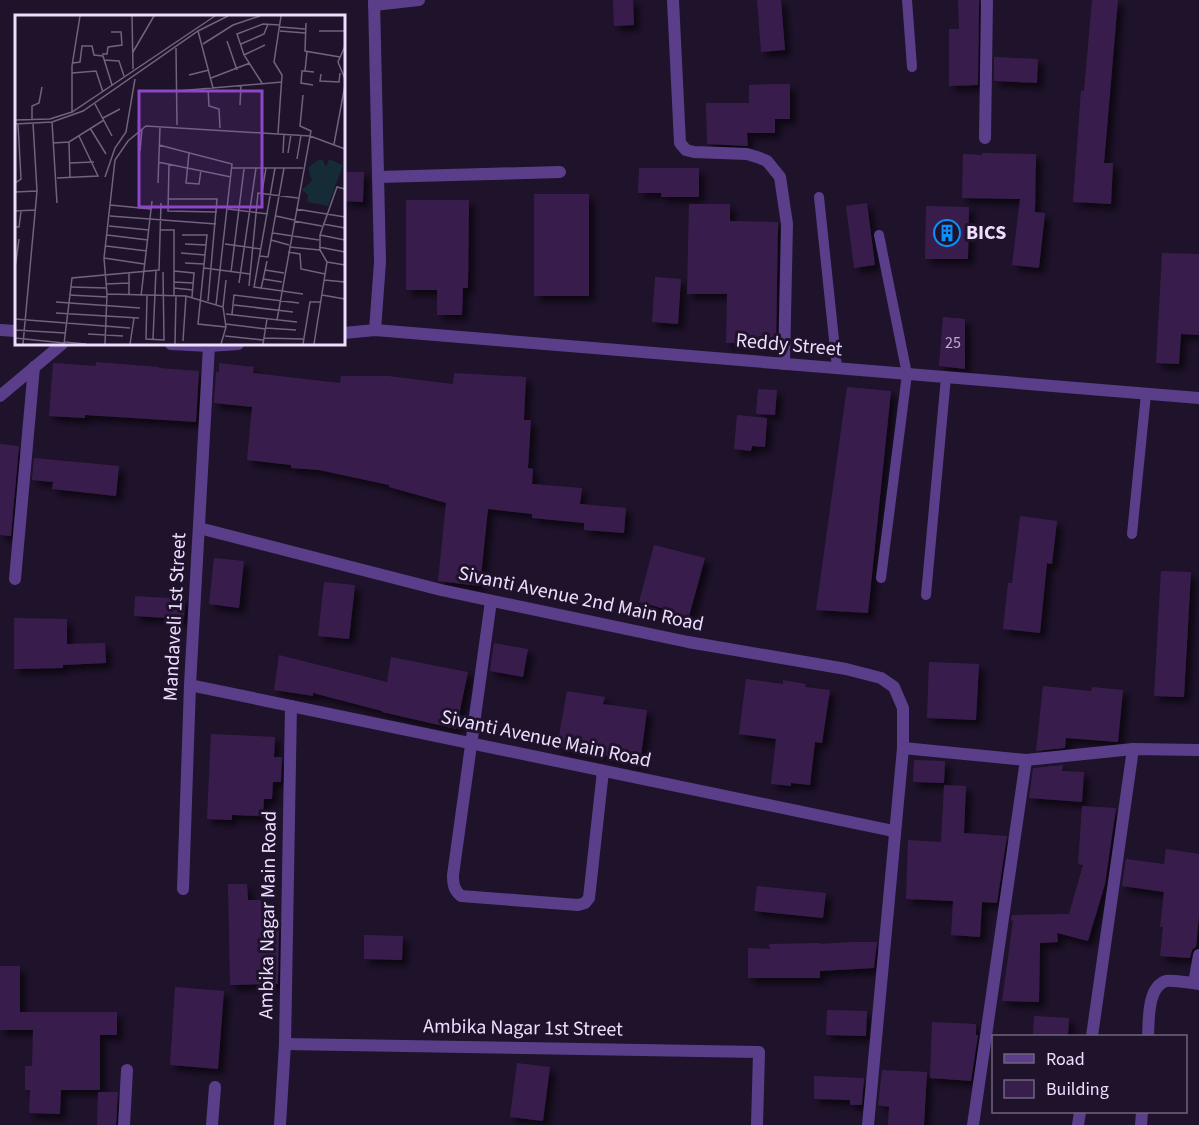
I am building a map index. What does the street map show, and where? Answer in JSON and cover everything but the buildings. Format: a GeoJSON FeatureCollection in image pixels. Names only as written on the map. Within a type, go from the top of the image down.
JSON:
{"type":"FeatureCollection","features":[{"type":"Feature","properties":{"kind":"street"},"geometry":{"type":"LineString","coordinates":[[375,330],[380,262],[374,2],[419,0]]}},
{"type":"Feature","properties":{"kind":"street"},"geometry":{"type":"LineString","coordinates":[[673,0],[680,143],[686,150],[694,152],[747,154],[757,157],[767,161],[780,177],[787,224],[784,364]]}},
{"type":"Feature","properties":{"kind":"street"},"geometry":{"type":"LineString","coordinates":[[985,138],[987,0]]}},
{"type":"Feature","properties":{"kind":"street"},"geometry":{"type":"LineString","coordinates":[[378,177],[560,172]]}},
{"type":"Feature","properties":{"kind":"street"},"geometry":{"type":"LineString","coordinates":[[0,330],[15,331]]}},
{"type":"Feature","properties":{"kind":"street","name":"Reddy Street"},"geometry":{"type":"LineString","coordinates":[[345,333],[375,330],[1199,398]]}},
{"type":"Feature","properties":{"kind":"street"},"geometry":{"type":"LineString","coordinates":[[0,396],[61,345]]}},
{"type":"Feature","properties":{"kind":"street"},"geometry":{"type":"LineString","coordinates":[[190,345],[224,345]]}},
{"type":"Feature","properties":{"kind":"street","name":"Mandaveli 1st Street"},"geometry":{"type":"LineString","coordinates":[[183,889],[190,685],[209,346]]}},
{"type":"Feature","properties":{"kind":"street"},"geometry":{"type":"LineString","coordinates":[[15,579],[34,367]]}},
{"type":"Feature","properties":{"kind":"street","name":"Sivanti Avenue 2nd Main Road"},"geometry":{"type":"LineString","coordinates":[[199,528],[430,588],[688,642],[846,669],[880,678],[894,687],[903,708],[903,748],[868,1125]]}},
{"type":"Feature","properties":{"kind":"street"},"geometry":{"type":"LineString","coordinates":[[491,601],[453,875],[456,892],[462,896],[579,905],[585,903],[589,898],[603,771]]}},
{"type":"Feature","properties":{"kind":"street","name":"Sivanti Avenue Main Road"},"geometry":{"type":"LineString","coordinates":[[190,685],[894,831]]}},
{"type":"Feature","properties":{"kind":"street","name":"Ambika Nagar Main Road"},"geometry":{"type":"LineString","coordinates":[[280,1125],[285,1044],[291,706]]}},
{"type":"Feature","properties":{"kind":"street"},"geometry":{"type":"LineString","coordinates":[[903,748],[1026,760],[1133,749],[1199,750]]}},
{"type":"Feature","properties":{"kind":"street"},"geometry":{"type":"LineString","coordinates":[[1092,1035],[1133,749]]}},
{"type":"Feature","properties":{"kind":"street"},"geometry":{"type":"LineString","coordinates":[[973,1125],[1026,760]]}},
{"type":"Feature","properties":{"kind":"street"},"geometry":{"type":"LineString","coordinates":[[1148,1035],[1150,1003],[1153,993],[1166,981],[1196,983],[1199,955]]}},
{"type":"Feature","properties":{"kind":"street","name":"Ambika Nagar 1st Street"},"geometry":{"type":"LineString","coordinates":[[285,1044],[759,1052],[757,1125]]}},
{"type":"Feature","properties":{"kind":"street"},"geometry":{"type":"LineString","coordinates":[[124,1125],[127,1070]]}},
{"type":"Feature","properties":{"kind":"street"},"geometry":{"type":"LineString","coordinates":[[212,1125],[215,1087]]}},
{"type":"Feature","properties":{"kind":"lane"},"geometry":{"type":"LineString","coordinates":[[907,0],[912,67]]}},
{"type":"Feature","properties":{"kind":"lane"},"geometry":{"type":"LineString","coordinates":[[819,197],[837,368]]}},
{"type":"Feature","properties":{"kind":"lane"},"geometry":{"type":"LineString","coordinates":[[879,234],[907,374],[881,578]]}},
{"type":"Feature","properties":{"kind":"lane"},"geometry":{"type":"LineString","coordinates":[[926,595],[946,377]]}},
{"type":"Feature","properties":{"kind":"lane"},"geometry":{"type":"LineString","coordinates":[[1132,534],[1146,394]]}},
{"type":"Feature","properties":{"kind":"place","name":"BICS"},"geometry":{"type":"Point","coordinates":[947,233]}}]}
